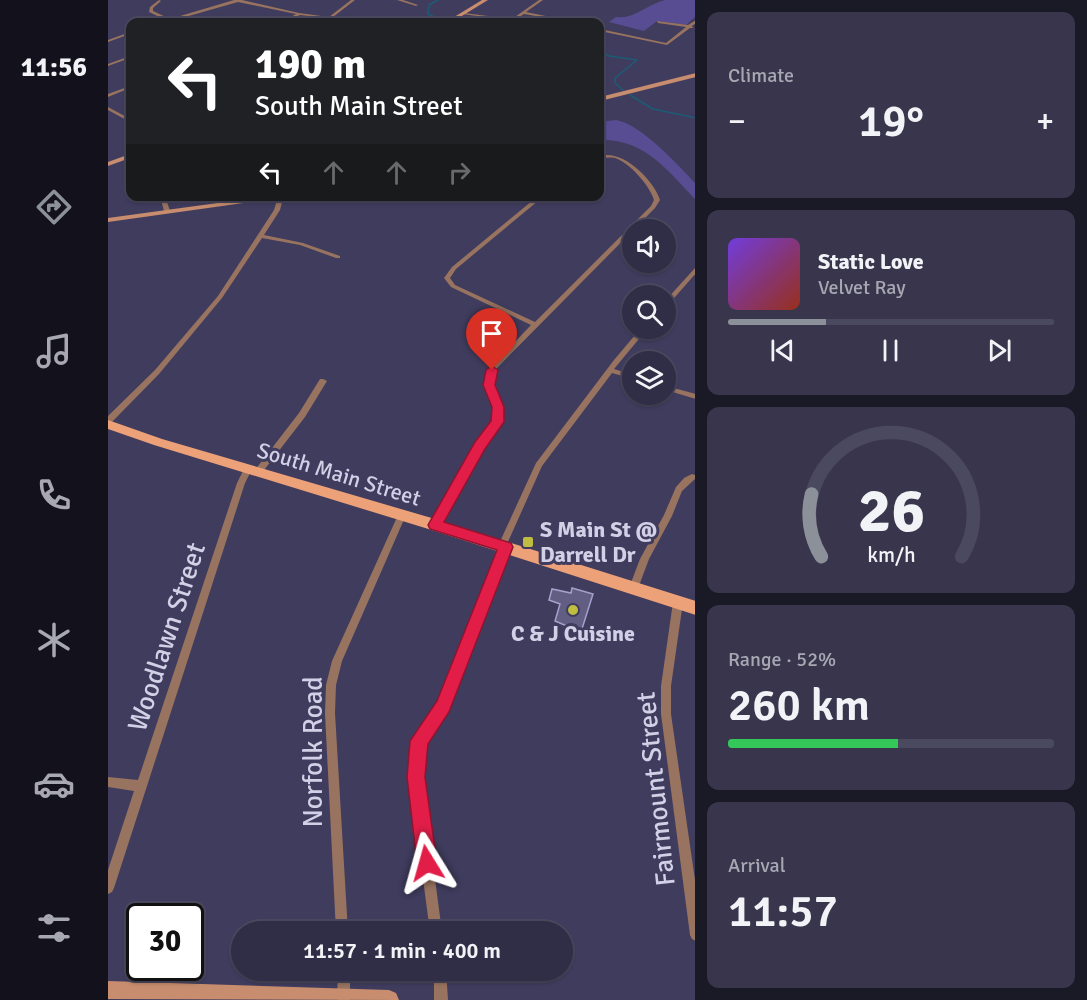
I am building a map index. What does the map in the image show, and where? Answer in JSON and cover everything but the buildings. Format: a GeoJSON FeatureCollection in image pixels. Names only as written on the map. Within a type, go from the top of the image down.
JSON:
{"type":"FeatureCollection","features":[{"type":"Feature","properties":{"kind":"main road"},"geometry":{"type":"LineString","coordinates":[[456,18],[486,0]]}},
{"type":"Feature","properties":{"kind":"main road"},"geometry":{"type":"LineString","coordinates":[[604,98],[695,75]]}},
{"type":"Feature","properties":{"kind":"main road"},"geometry":{"type":"LineString","coordinates":[[108,164],[126,157]]}},
{"type":"Feature","properties":{"kind":"main road"},"geometry":{"type":"LineString","coordinates":[[108,220],[251,201]]}},
{"type":"Feature","properties":{"kind":"main road","name":"South Main Street"},"geometry":{"type":"LineString","coordinates":[[108,422],[253,471],[435,525],[695,608]]}},
{"type":"Feature","properties":{"kind":"main road"},"geometry":{"type":"LineString","coordinates":[[108,990],[389,1000]]}},
{"type":"Feature","properties":{"kind":"street"},"geometry":{"type":"LineString","coordinates":[[178,18],[238,0],[299,14],[330,18],[353,0]]}},
{"type":"Feature","properties":{"kind":"street"},"geometry":{"type":"LineString","coordinates":[[399,0],[416,5]]}},
{"type":"Feature","properties":{"kind":"street"},"geometry":{"type":"LineString","coordinates":[[518,18],[540,0]]}},
{"type":"Feature","properties":{"kind":"street"},"geometry":{"type":"LineString","coordinates":[[159,1],[151,8],[151,12],[166,18]]}},
{"type":"Feature","properties":{"kind":"street"},"geometry":{"type":"LineString","coordinates":[[524,13],[551,18]]}},
{"type":"Feature","properties":{"kind":"street"},"geometry":{"type":"LineString","coordinates":[[291,18],[299,14]]}},
{"type":"Feature","properties":{"kind":"street"},"geometry":{"type":"LineString","coordinates":[[464,14],[494,18]]}},
{"type":"Feature","properties":{"kind":"street"},"geometry":{"type":"LineString","coordinates":[[658,22],[695,27]]}},
{"type":"Feature","properties":{"kind":"street"},"geometry":{"type":"LineString","coordinates":[[604,31],[667,44],[695,22]]}},
{"type":"Feature","properties":{"kind":"street"},"geometry":{"type":"LineString","coordinates":[[108,41],[126,34]]}},
{"type":"Feature","properties":{"kind":"street"},"geometry":{"type":"LineString","coordinates":[[108,65],[126,58]]}},
{"type":"Feature","properties":{"kind":"street"},"geometry":{"type":"LineString","coordinates":[[108,96],[126,89]]}},
{"type":"Feature","properties":{"kind":"street"},"geometry":{"type":"LineString","coordinates":[[108,108],[126,119]]}},
{"type":"Feature","properties":{"kind":"street"},"geometry":{"type":"LineString","coordinates":[[435,525],[480,446],[497,422],[498,407],[489,385],[492,370],[653,207],[657,200],[652,189],[624,161],[613,156],[604,157]]}},
{"type":"Feature","properties":{"kind":"street"},"geometry":{"type":"LineString","coordinates":[[164,201],[167,211]]}},
{"type":"Feature","properties":{"kind":"street"},"geometry":{"type":"LineString","coordinates":[[108,422],[194,330],[228,286],[283,201]]}},
{"type":"Feature","properties":{"kind":"street"},"geometry":{"type":"LineString","coordinates":[[536,201],[454,268],[447,278],[449,283],[455,287],[536,325]]}},
{"type":"Feature","properties":{"kind":"street"},"geometry":{"type":"LineString","coordinates":[[261,236],[301,244],[338,257]]}},
{"type":"Feature","properties":{"kind":"street"},"geometry":{"type":"LineString","coordinates":[[676,292],[695,270]]}},
{"type":"Feature","properties":{"kind":"street"},"geometry":{"type":"LineString","coordinates":[[435,921],[417,788],[417,749],[422,735],[443,706],[504,547],[539,465],[636,339]]}},
{"type":"Feature","properties":{"kind":"street"},"geometry":{"type":"LineString","coordinates":[[610,370],[622,374]]}},
{"type":"Feature","properties":{"kind":"street","name":"Woodlawn Street"},"geometry":{"type":"LineString","coordinates":[[108,888],[241,483],[302,415],[323,381]]}},
{"type":"Feature","properties":{"kind":"street"},"geometry":{"type":"LineString","coordinates":[[676,391],[695,397]]}},
{"type":"Feature","properties":{"kind":"street"},"geometry":{"type":"LineString","coordinates":[[634,588],[642,560],[670,512],[676,494],[683,483],[692,477]]}},
{"type":"Feature","properties":{"kind":"street","name":"Norfolk Road"},"geometry":{"type":"LineString","coordinates":[[341,921],[330,712],[331,684],[344,643],[402,515]]}},
{"type":"Feature","properties":{"kind":"street","name":"Fairmount Street"},"geometry":{"type":"LineString","coordinates":[[678,602],[666,686],[666,714],[695,928]]}},
{"type":"Feature","properties":{"kind":"street"},"geometry":{"type":"LineString","coordinates":[[108,782],[142,786]]}},
{"type":"Feature","properties":{"kind":"street"},"geometry":{"type":"LineString","coordinates":[[344,981],[344,999]]}},
{"type":"Feature","properties":{"kind":"street"},"geometry":{"type":"LineString","coordinates":[[440,981],[441,1000]]}},
{"type":"Feature","properties":{"kind":"shaded area"},"geometry":{"type":"Polygon","coordinates":[[[665,0],[695,0],[695,17],[686,25],[657,21],[644,31],[609,22],[616,17],[634,14],[665,0]]]}},
{"type":"Feature","properties":{"kind":"shaded area"},"geometry":{"type":"Polygon","coordinates":[[[616,120],[626,123],[648,137],[695,183],[695,199],[664,167],[642,150],[616,141],[604,140],[604,122],[616,120]]]}},
{"type":"Feature","properties":{"kind":"waterway"},"geometry":{"type":"LineString","coordinates":[[437,18],[428,14],[429,5],[438,0]]}},
{"type":"Feature","properties":{"kind":"waterway"},"geometry":{"type":"LineString","coordinates":[[604,53],[637,60],[615,78],[615,83],[623,90]]}},
{"type":"Feature","properties":{"kind":"waterway"},"geometry":{"type":"LineString","coordinates":[[630,95],[653,109],[695,118]]}},
{"type":"Feature","properties":{"kind":"place","name":"S Main St @ Darrell Dr"},"geometry":{"type":"Point","coordinates":[528,542]}},
{"type":"Feature","properties":{"kind":"place","name":"C & J Cuisine"},"geometry":{"type":"Point","coordinates":[573,610]}},
{"type":"Feature","properties":{"kind":"route"},"geometry":{"type":"LineString","coordinates":[[427,863],[416,777],[419,741],[443,706],[506,547],[435,525],[480,446],[497,422],[498,407],[489,385],[492,370]]}}]}
